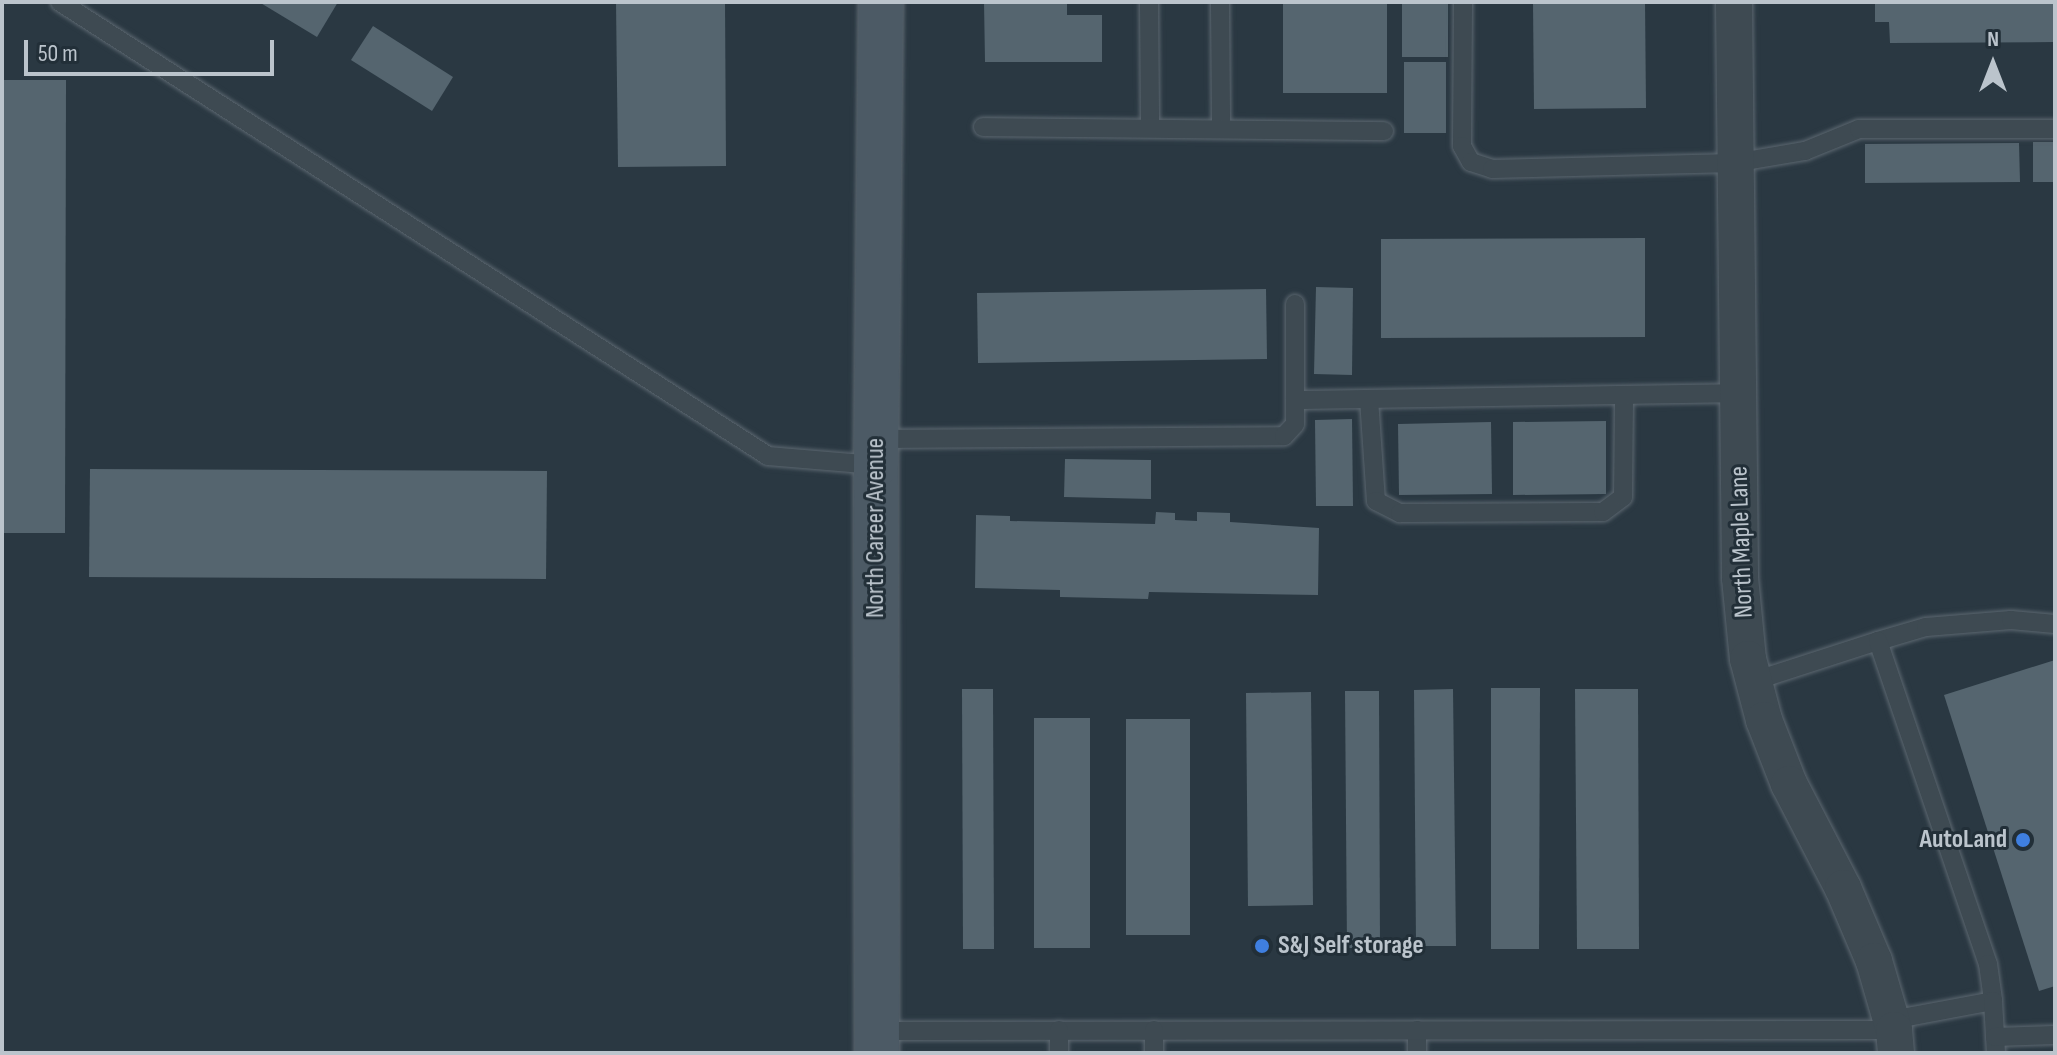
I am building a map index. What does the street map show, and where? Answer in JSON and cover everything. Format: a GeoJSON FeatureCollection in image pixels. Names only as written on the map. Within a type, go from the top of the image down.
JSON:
{"type":"FeatureCollection","features":[{"type":"Feature","properties":{"kind":"street","name":"North Career Avenue"},"geometry":{"type":"LineString","coordinates":[[877,1042],[876,452],[881,2]]}},
{"type":"Feature","properties":{"kind":"street","name":"North Maple Lane"},"geometry":{"type":"LineString","coordinates":[[1734,2],[1740,578],[1748,659],[1764,720],[1789,784],[1843,888],[1874,961],[1894,1034]]}},
{"type":"Feature","properties":{"kind":"lane"},"geometry":{"type":"LineString","coordinates":[[60,2],[768,456],[1284,436],[1295,424],[1295,304]]}},
{"type":"Feature","properties":{"kind":"lane"},"geometry":{"type":"LineString","coordinates":[[1149,2],[1150,128]]}},
{"type":"Feature","properties":{"kind":"lane"},"geometry":{"type":"LineString","coordinates":[[1220,2],[1221,129]]}},
{"type":"Feature","properties":{"kind":"lane"},"geometry":{"type":"LineString","coordinates":[[1463,2],[1462,146],[1471,162],[1492,169],[1734,163],[1805,151],[1859,129],[2055,129]]}},
{"type":"Feature","properties":{"kind":"lane"},"geometry":{"type":"LineString","coordinates":[[983,127],[1384,131]]}},
{"type":"Feature","properties":{"kind":"lane"},"geometry":{"type":"LineString","coordinates":[[1295,400],[1737,393]]}},
{"type":"Feature","properties":{"kind":"lane"},"geometry":{"type":"LineString","coordinates":[[1369,399],[1376,501],[1400,513],[1603,512],[1623,497],[1624,395]]}},
{"type":"Feature","properties":{"kind":"lane"},"geometry":{"type":"LineString","coordinates":[[1754,681],[1926,627],[2011,620],[2055,624]]}},
{"type":"Feature","properties":{"kind":"lane"},"geometry":{"type":"LineString","coordinates":[[1878,641],[1988,964],[1995,1045],[2055,1035]]}},
{"type":"Feature","properties":{"kind":"lane"},"geometry":{"type":"LineString","coordinates":[[877,1042],[1059,1030],[1894,1034],[1993,1001]]}},
{"type":"Feature","properties":{"kind":"lane"},"geometry":{"type":"LineString","coordinates":[[1059,1030],[1059,1053]]}},
{"type":"Feature","properties":{"kind":"lane"},"geometry":{"type":"LineString","coordinates":[[1154,1030],[1154,1053]]}},
{"type":"Feature","properties":{"kind":"lane"},"geometry":{"type":"LineString","coordinates":[[1417,1030],[1417,1053]]}},
{"type":"Feature","properties":{"kind":"building"},"geometry":{"type":"Polygon","coordinates":[[[259,2],[338,2],[317,37],[259,2]]]}},
{"type":"Feature","properties":{"kind":"building"},"geometry":{"type":"Polygon","coordinates":[[[616,2],[725,2],[726,166],[618,167],[616,2]]]}},
{"type":"Feature","properties":{"kind":"building"},"geometry":{"type":"Polygon","coordinates":[[[984,2],[1067,2],[1067,15],[1102,15],[1102,62],[985,62],[984,2]]]}},
{"type":"Feature","properties":{"kind":"building"},"geometry":{"type":"Polygon","coordinates":[[[1283,2],[1387,2],[1387,93],[1283,93],[1283,2]]]}},
{"type":"Feature","properties":{"kind":"building"},"geometry":{"type":"Polygon","coordinates":[[[1402,2],[1448,2],[1448,57],[1402,57],[1402,2]]]}},
{"type":"Feature","properties":{"kind":"building"},"geometry":{"type":"Polygon","coordinates":[[[1533,2],[1645,2],[1646,108],[1534,109],[1533,2]]]}},
{"type":"Feature","properties":{"kind":"building"},"geometry":{"type":"Polygon","coordinates":[[[1875,2],[2055,2],[2055,42],[1890,43],[1889,22],[1875,22],[1875,2]]]}},
{"type":"Feature","properties":{"kind":"building"},"geometry":{"type":"Polygon","coordinates":[[[373,26],[453,77],[432,111],[351,60],[373,26]]]}},
{"type":"Feature","properties":{"kind":"building"},"geometry":{"type":"Polygon","coordinates":[[[1404,62],[1446,62],[1446,133],[1404,133],[1404,62]]]}},
{"type":"Feature","properties":{"kind":"building"},"geometry":{"type":"Polygon","coordinates":[[[2,80],[66,80],[65,533],[2,533],[2,80]]]}},
{"type":"Feature","properties":{"kind":"building"},"geometry":{"type":"Polygon","coordinates":[[[2033,142],[2055,142],[2055,182],[2033,182],[2033,142]]]}},
{"type":"Feature","properties":{"kind":"building"},"geometry":{"type":"Polygon","coordinates":[[[2019,143],[2020,182],[1865,183],[1865,144],[2019,143]]]}},
{"type":"Feature","properties":{"kind":"building"},"geometry":{"type":"Polygon","coordinates":[[[1645,238],[1645,337],[1381,338],[1381,239],[1645,238]]]}},
{"type":"Feature","properties":{"kind":"building"},"geometry":{"type":"Polygon","coordinates":[[[1316,287],[1353,288],[1352,375],[1314,374],[1316,287]]]}},
{"type":"Feature","properties":{"kind":"building"},"geometry":{"type":"Polygon","coordinates":[[[1266,289],[1267,359],[978,363],[977,293],[1266,289]]]}},
{"type":"Feature","properties":{"kind":"building"},"geometry":{"type":"Polygon","coordinates":[[[1352,419],[1353,506],[1316,506],[1315,420],[1352,419]]]}},
{"type":"Feature","properties":{"kind":"building"},"geometry":{"type":"Polygon","coordinates":[[[1606,421],[1606,494],[1513,495],[1513,422],[1606,421]]]}},
{"type":"Feature","properties":{"kind":"building"},"geometry":{"type":"Polygon","coordinates":[[[1491,422],[1492,494],[1399,495],[1398,424],[1491,422]]]}},
{"type":"Feature","properties":{"kind":"building"},"geometry":{"type":"Polygon","coordinates":[[[1065,459],[1151,460],[1151,499],[1064,497],[1065,459]]]}},
{"type":"Feature","properties":{"kind":"building"},"geometry":{"type":"Polygon","coordinates":[[[90,469],[547,471],[546,579],[89,577],[90,469]]]}},
{"type":"Feature","properties":{"kind":"building"},"geometry":{"type":"Polygon","coordinates":[[[1156,512],[1175,513],[1175,520],[1197,521],[1197,512],[1230,513],[1230,522],[1319,528],[1318,595],[1149,592],[1148,599],[1060,597],[1060,590],[975,588],[976,515],[1010,516],[1010,521],[1155,524],[1156,512]]]}},
{"type":"Feature","properties":{"kind":"building","name":"AutoLand"},"geometry":{"type":"Polygon","coordinates":[[[2055,660],[2055,986],[2039,991],[1944,695],[2055,660]]]}},
{"type":"Feature","properties":{"kind":"building"},"geometry":{"type":"Polygon","coordinates":[[[1491,688],[1540,688],[1539,949],[1491,949],[1491,688]]]}},
{"type":"Feature","properties":{"kind":"building"},"geometry":{"type":"Polygon","coordinates":[[[962,689],[993,689],[994,949],[963,949],[962,689]]]}},
{"type":"Feature","properties":{"kind":"building"},"geometry":{"type":"Polygon","coordinates":[[[1453,689],[1456,946],[1416,946],[1414,690],[1453,689]]]}},
{"type":"Feature","properties":{"kind":"building"},"geometry":{"type":"Polygon","coordinates":[[[1575,689],[1638,689],[1639,949],[1577,949],[1575,689]]]}},
{"type":"Feature","properties":{"kind":"building"},"geometry":{"type":"Polygon","coordinates":[[[1345,691],[1379,691],[1380,948],[1347,948],[1345,691]]]}},
{"type":"Feature","properties":{"kind":"building"},"geometry":{"type":"Polygon","coordinates":[[[1311,692],[1313,905],[1248,906],[1246,693],[1311,692]]]}},
{"type":"Feature","properties":{"kind":"building"},"geometry":{"type":"Polygon","coordinates":[[[1034,718],[1090,718],[1090,948],[1034,948],[1034,718]]]}},
{"type":"Feature","properties":{"kind":"building"},"geometry":{"type":"Polygon","coordinates":[[[1126,719],[1190,719],[1190,935],[1126,935],[1126,719]]]}},
{"type":"Feature","properties":{"kind":"place","name":"AutoLand"},"geometry":{"type":"Point","coordinates":[2023,840]}},
{"type":"Feature","properties":{"kind":"place","name":"S&J Self storage"},"geometry":{"type":"Point","coordinates":[1262,946]}}]}
